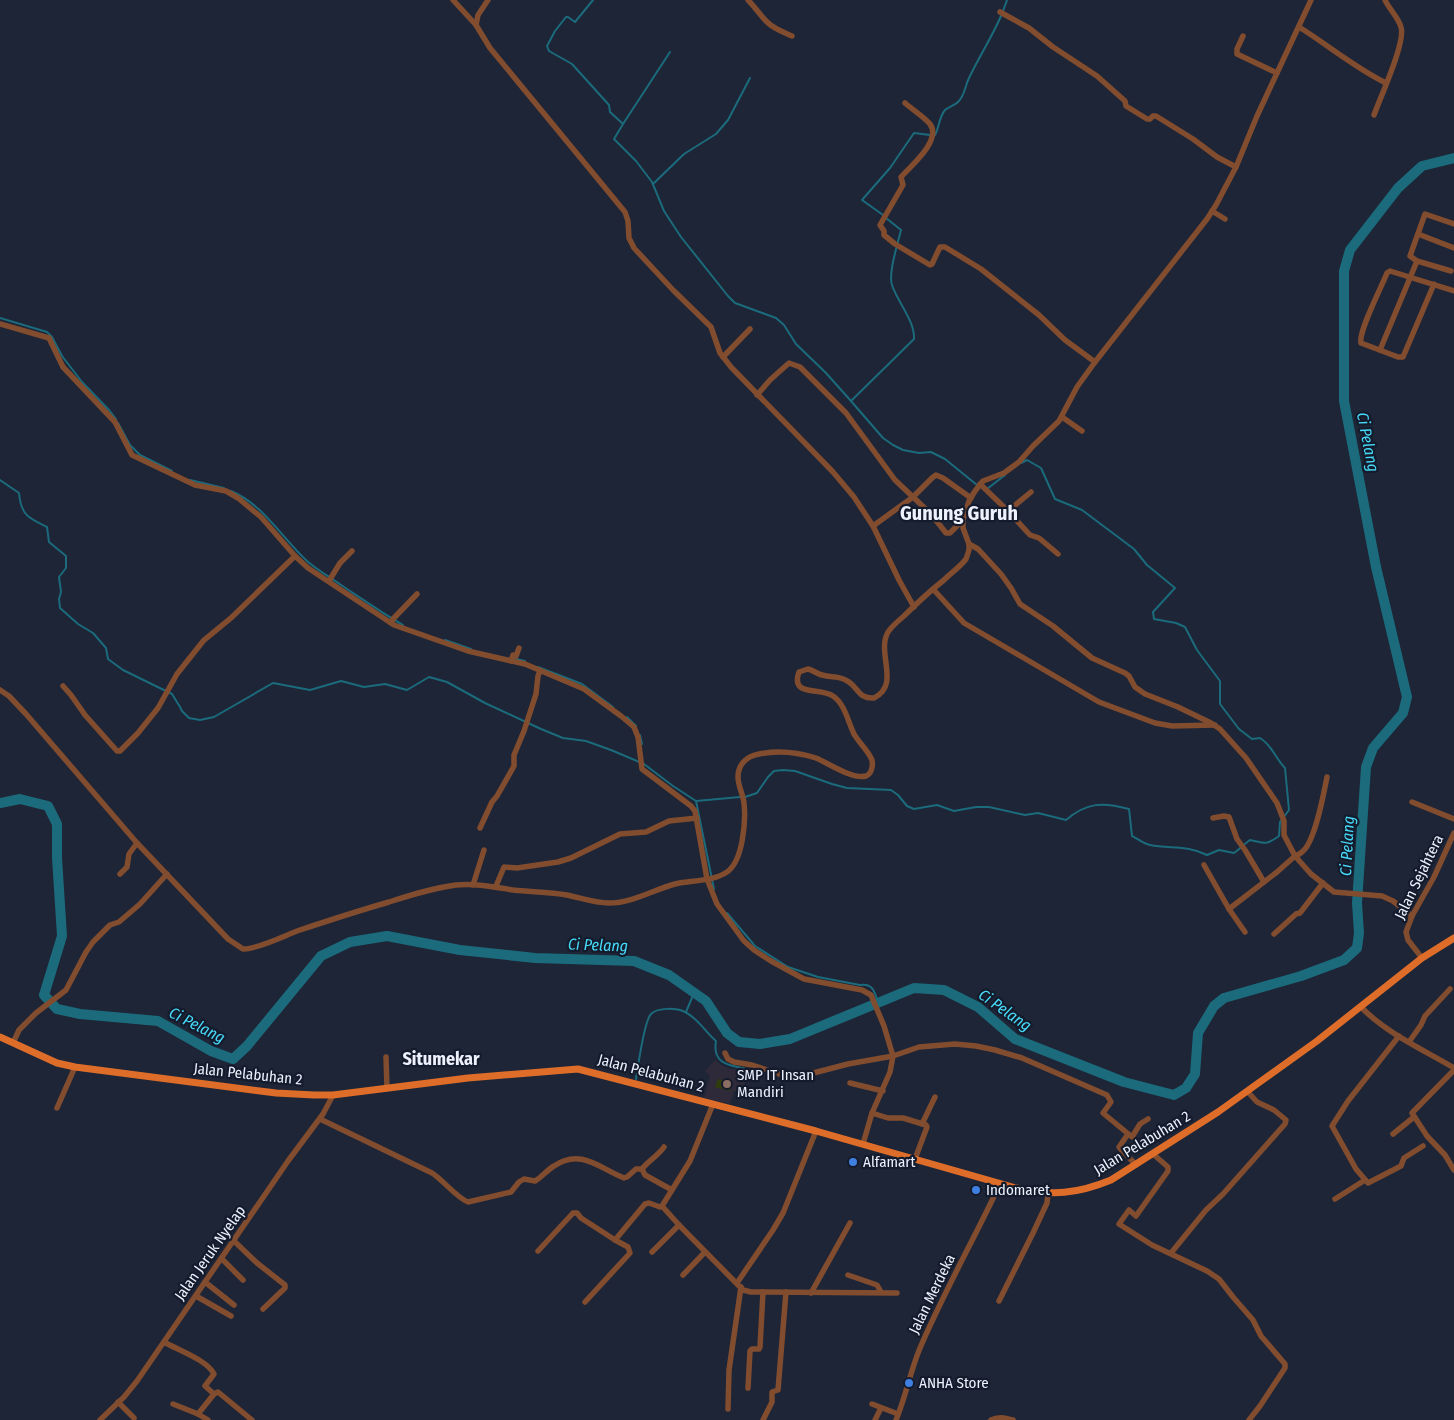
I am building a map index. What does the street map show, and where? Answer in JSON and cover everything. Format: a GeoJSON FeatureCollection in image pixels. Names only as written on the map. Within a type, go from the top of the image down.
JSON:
{"type":"FeatureCollection","features":[{"type":"Feature","properties":{"kind":"main road","name":"Jalan Pelabuhan 2"},"geometry":{"type":"LineString","coordinates":[[0,1037],[57,1063],[75,1068],[276,1093],[333,1095],[532,1072],[578,1069],[816,1131],[1000,1184],[1048,1194],[1064,1193],[1094,1187],[1111,1180],[1153,1154],[1317,1041],[1422,958],[1454,938]]}},
{"type":"Feature","properties":{"kind":"street"},"geometry":{"type":"LineString","coordinates":[[453,0],[476,25],[501,62],[625,212],[628,221],[629,238],[634,248],[673,290],[712,327],[722,357],[854,496],[873,526],[898,580],[914,607]]}},
{"type":"Feature","properties":{"kind":"street"},"geometry":{"type":"LineString","coordinates":[[476,25],[478,15],[488,0]]}},
{"type":"Feature","properties":{"kind":"street"},"geometry":{"type":"LineString","coordinates":[[748,0],[757,8],[766,22],[792,36]]}},
{"type":"Feature","properties":{"kind":"street"},"geometry":{"type":"LineString","coordinates":[[0,690],[9,696],[26,714],[137,843],[228,939],[239,948],[246,950],[322,923],[406,897],[443,888],[473,885],[496,886],[513,890],[566,895],[607,903],[627,901],[687,881],[710,879],[730,869],[741,845],[744,831],[744,805],[738,785],[738,775],[744,762],[750,755],[791,752],[816,759],[856,776],[865,777],[869,774],[873,765],[872,760],[853,732],[838,700],[826,692],[804,689],[798,685],[797,678],[799,672],[808,669],[822,675],[843,678],[850,682],[866,698],[879,696],[888,680],[884,640],[891,628],[964,562],[969,550],[969,544],[963,528],[963,520],[971,498],[980,484],[1004,473],[1019,462],[1062,417],[1077,387],[1095,362],[1212,211],[1236,167],[1311,0]]}},
{"type":"Feature","properties":{"kind":"street"},"geometry":{"type":"LineString","coordinates":[[1374,115],[1399,49],[1402,33],[1401,26],[1385,0]]}},
{"type":"Feature","properties":{"kind":"street"},"geometry":{"type":"LineString","coordinates":[[1000,12],[1028,28],[1053,48],[1097,76],[1124,101],[1126,106],[1146,119],[1154,116],[1193,139],[1216,157],[1236,167]]}},
{"type":"Feature","properties":{"kind":"street"},"geometry":{"type":"LineString","coordinates":[[1299,27],[1386,84]]}},
{"type":"Feature","properties":{"kind":"street"},"geometry":{"type":"LineString","coordinates":[[1243,36],[1237,49],[1237,54],[1277,73]]}},
{"type":"Feature","properties":{"kind":"street"},"geometry":{"type":"LineString","coordinates":[[905,104],[930,124],[933,137],[930,144],[902,177],[903,185],[880,225],[884,235],[895,244],[930,265],[940,246],[945,247],[981,269],[1039,316],[1065,340],[1095,362]]}},
{"type":"Feature","properties":{"kind":"street"},"geometry":{"type":"LineString","coordinates":[[1212,211],[1226,219]]}},
{"type":"Feature","properties":{"kind":"street"},"geometry":{"type":"LineString","coordinates":[[1451,271],[1417,261],[1410,256],[1425,214],[1454,224]]}},
{"type":"Feature","properties":{"kind":"street"},"geometry":{"type":"LineString","coordinates":[[1418,234],[1454,248]]}},
{"type":"Feature","properties":{"kind":"street"},"geometry":{"type":"LineString","coordinates":[[1380,350],[1412,277],[1417,261]]}},
{"type":"Feature","properties":{"kind":"street"},"geometry":{"type":"LineString","coordinates":[[1434,284],[1403,357],[1398,357],[1359,341],[1387,273],[1392,271],[1434,284],[1454,291]]}},
{"type":"Feature","properties":{"kind":"street"},"geometry":{"type":"LineString","coordinates":[[0,324],[49,338],[59,361],[66,371],[125,433],[131,453],[146,457],[189,480],[231,494],[256,508],[288,542],[295,556],[303,559],[310,566],[391,622],[473,649],[526,662],[540,671],[557,674],[582,685],[613,707],[634,727],[641,745],[642,769],[695,811],[717,904],[744,941],[754,950],[787,971],[804,979],[862,990],[871,995],[884,1026],[893,1056],[890,1072],[872,1114],[863,1144]]}},
{"type":"Feature","properties":{"kind":"street"},"geometry":{"type":"LineString","coordinates":[[722,357],[750,329]]}},
{"type":"Feature","properties":{"kind":"street"},"geometry":{"type":"LineString","coordinates":[[758,395],[770,380],[789,363],[800,367],[846,413],[895,480],[931,514],[947,534],[963,520]]}},
{"type":"Feature","properties":{"kind":"street"},"geometry":{"type":"LineString","coordinates":[[1062,417],[1082,431]]}},
{"type":"Feature","properties":{"kind":"street"},"geometry":{"type":"LineString","coordinates":[[873,526],[913,497],[932,478],[938,475],[971,498]]}},
{"type":"Feature","properties":{"kind":"street"},"geometry":{"type":"LineString","coordinates":[[980,484],[1030,535],[1039,538],[1058,554]]}},
{"type":"Feature","properties":{"kind":"street"},"geometry":{"type":"LineString","coordinates":[[1008,511],[1031,492]]}},
{"type":"Feature","properties":{"kind":"street"},"geometry":{"type":"LineString","coordinates":[[969,544],[978,549],[1000,574],[1020,604],[1053,626],[1092,658],[1125,673],[1129,676],[1135,687],[1145,694],[1215,725],[1246,758],[1277,803],[1284,821],[1284,835],[1295,856],[1311,874],[1334,892],[1382,896],[1393,901],[1412,916]]}},
{"type":"Feature","properties":{"kind":"street"},"geometry":{"type":"LineString","coordinates":[[330,579],[340,563],[352,550]]}},
{"type":"Feature","properties":{"kind":"street"},"geometry":{"type":"LineString","coordinates":[[63,686],[72,694],[77,705],[90,721],[120,751],[138,733],[158,708],[177,674],[204,640],[232,617],[295,556]]}},
{"type":"Feature","properties":{"kind":"street"},"geometry":{"type":"LineString","coordinates":[[933,589],[964,624],[1099,702],[1155,723],[1172,726],[1215,725]]}},
{"type":"Feature","properties":{"kind":"street"},"geometry":{"type":"LineString","coordinates":[[391,622],[417,594]]}},
{"type":"Feature","properties":{"kind":"street"},"geometry":{"type":"LineString","coordinates":[[511,659],[513,655],[516,656],[519,648]]}},
{"type":"Feature","properties":{"kind":"street"},"geometry":{"type":"LineString","coordinates":[[480,828],[492,802],[514,766],[514,755],[536,694],[540,671]]}},
{"type":"Feature","properties":{"kind":"street"},"geometry":{"type":"LineString","coordinates":[[1229,909],[1295,856],[1303,852],[1309,844],[1327,776]]}},
{"type":"Feature","properties":{"kind":"street"},"geometry":{"type":"LineString","coordinates":[[1412,802],[1454,819]]}},
{"type":"Feature","properties":{"kind":"street"},"geometry":{"type":"LineString","coordinates":[[1212,818],[1224,816],[1229,818],[1237,839],[1264,882]]}},
{"type":"Feature","properties":{"kind":"street"},"geometry":{"type":"LineString","coordinates":[[496,886],[504,867],[517,868],[558,862],[571,858],[620,834],[646,832],[669,820],[697,818]]}},
{"type":"Feature","properties":{"kind":"street","name":"Jalan Sejahtera"},"geometry":{"type":"LineString","coordinates":[[1422,958],[1406,936],[1408,926],[1434,877],[1454,833]]}},
{"type":"Feature","properties":{"kind":"street"},"geometry":{"type":"LineString","coordinates":[[120,874],[127,867],[130,853],[137,843]]}},
{"type":"Feature","properties":{"kind":"street"},"geometry":{"type":"LineString","coordinates":[[473,885],[484,850]]}},
{"type":"Feature","properties":{"kind":"street"},"geometry":{"type":"LineString","coordinates":[[1204,865],[1229,909],[1245,932]]}},
{"type":"Feature","properties":{"kind":"street"},"geometry":{"type":"LineString","coordinates":[[13,1043],[19,1030],[36,1013],[68,988],[82,957],[93,942],[111,924],[119,922],[140,904],[167,874]]}},
{"type":"Feature","properties":{"kind":"street"},"geometry":{"type":"LineString","coordinates":[[1274,934],[1296,914],[1300,913],[1323,883]]}},
{"type":"Feature","properties":{"kind":"street"},"geometry":{"type":"LineString","coordinates":[[1409,1042],[1425,1016],[1450,989]]}},
{"type":"Feature","properties":{"kind":"street"},"geometry":{"type":"LineString","coordinates":[[1360,1006],[1371,1018],[1454,1069],[1413,1112],[1414,1117],[1427,1136],[1445,1155],[1454,1170]]}},
{"type":"Feature","properties":{"kind":"street"},"geometry":{"type":"LineString","coordinates":[[1399,1036],[1332,1124],[1356,1169],[1369,1183],[1401,1166],[1404,1158],[1423,1146]]}},
{"type":"Feature","properties":{"kind":"street"},"geometry":{"type":"LineString","coordinates":[[725,1053],[728,1059],[734,1062],[752,1065],[779,1074],[802,1076],[848,1064],[893,1056],[919,1047],[955,1044],[976,1046],[1004,1052],[1107,1095],[1111,1102],[1103,1113],[1132,1137],[1140,1124],[1148,1119]]}},
{"type":"Feature","properties":{"kind":"street"},"geometry":{"type":"LineString","coordinates":[[386,1057],[387,1088]]}},
{"type":"Feature","properties":{"kind":"street"},"geometry":{"type":"LineString","coordinates":[[57,1108],[75,1068]]}},
{"type":"Feature","properties":{"kind":"street"},"geometry":{"type":"LineString","coordinates":[[850,1083],[883,1091]]}},
{"type":"Feature","properties":{"kind":"street"},"geometry":{"type":"LineString","coordinates":[[1170,1253],[1206,1210],[1223,1194],[1285,1124],[1286,1120],[1274,1110],[1257,1102],[1247,1091]]}},
{"type":"Feature","properties":{"kind":"street","name":"Jalan Jeruk Nyelap"},"geometry":{"type":"LineString","coordinates":[[100,1420],[131,1390],[222,1260],[288,1161],[320,1119],[333,1095]]}},
{"type":"Feature","properties":{"kind":"street"},"geometry":{"type":"LineString","coordinates":[[922,1124],[935,1097]]}},
{"type":"Feature","properties":{"kind":"street"},"geometry":{"type":"LineString","coordinates":[[662,1206],[690,1162],[713,1104]]}},
{"type":"Feature","properties":{"kind":"street"},"geometry":{"type":"LineString","coordinates":[[872,1114],[888,1118],[903,1118],[927,1127],[915,1159]]}},
{"type":"Feature","properties":{"kind":"street"},"geometry":{"type":"LineString","coordinates":[[1393,1134],[1414,1117]]}},
{"type":"Feature","properties":{"kind":"street"},"geometry":{"type":"LineString","coordinates":[[320,1119],[432,1173],[468,1202],[511,1192],[522,1180],[535,1181],[553,1166],[571,1158],[591,1161],[624,1178],[636,1169],[642,1169],[659,1155],[664,1147]]}},
{"type":"Feature","properties":{"kind":"street"},"geometry":{"type":"LineString","coordinates":[[728,1408],[729,1370],[739,1285],[783,1213],[816,1131]]}},
{"type":"Feature","properties":{"kind":"street"},"geometry":{"type":"LineString","coordinates":[[1128,1134],[1119,1147],[1136,1165]]}},
{"type":"Feature","properties":{"kind":"street"},"geometry":{"type":"LineString","coordinates":[[1153,1154],[1168,1167],[1168,1171],[1136,1216],[1129,1210],[1119,1224],[1152,1245],[1207,1271],[1219,1279],[1253,1320],[1261,1336],[1285,1364],[1285,1368],[1249,1420]]}},
{"type":"Feature","properties":{"kind":"street"},"geometry":{"type":"LineString","coordinates":[[642,1169],[645,1175],[672,1190]]}},
{"type":"Feature","properties":{"kind":"street"},"geometry":{"type":"LineString","coordinates":[[1335,1199],[1365,1180]]}},
{"type":"Feature","properties":{"kind":"street","name":"Jalan Merdeka"},"geometry":{"type":"LineString","coordinates":[[897,1417],[920,1348],[948,1286],[1000,1184]]}},
{"type":"Feature","properties":{"kind":"street"},"geometry":{"type":"LineString","coordinates":[[999,1301],[1047,1203],[1048,1194]]}},
{"type":"Feature","properties":{"kind":"street"},"geometry":{"type":"LineString","coordinates":[[615,1240],[645,1204],[649,1203],[662,1206],[705,1252],[747,1291],[897,1293]]}},
{"type":"Feature","properties":{"kind":"street"},"geometry":{"type":"LineString","coordinates":[[538,1251],[574,1213],[628,1248],[630,1252],[585,1302]]}},
{"type":"Feature","properties":{"kind":"street"},"geometry":{"type":"LineString","coordinates":[[811,1293],[850,1223]]}},
{"type":"Feature","properties":{"kind":"street"},"geometry":{"type":"LineString","coordinates":[[652,1252],[679,1225]]}},
{"type":"Feature","properties":{"kind":"street"},"geometry":{"type":"LineString","coordinates":[[234,1242],[285,1285],[285,1288],[264,1308]]}},
{"type":"Feature","properties":{"kind":"street"},"geometry":{"type":"LineString","coordinates":[[683,1274],[705,1252]]}},
{"type":"Feature","properties":{"kind":"street"},"geometry":{"type":"LineString","coordinates":[[222,1260],[243,1280]]}},
{"type":"Feature","properties":{"kind":"street"},"geometry":{"type":"LineString","coordinates":[[848,1275],[877,1285],[881,1292]]}},
{"type":"Feature","properties":{"kind":"street"},"geometry":{"type":"LineString","coordinates":[[206,1282],[234,1305]]}},
{"type":"Feature","properties":{"kind":"street"},"geometry":{"type":"LineString","coordinates":[[748,1388],[750,1351],[760,1347],[762,1292]]}},
{"type":"Feature","properties":{"kind":"street"},"geometry":{"type":"LineString","coordinates":[[763,1420],[772,1402],[772,1392],[778,1390],[786,1292]]}},
{"type":"Feature","properties":{"kind":"street"},"geometry":{"type":"LineString","coordinates":[[196,1296],[231,1316]]}},
{"type":"Feature","properties":{"kind":"street"},"geometry":{"type":"LineString","coordinates":[[164,1342],[194,1357],[213,1371],[214,1375],[205,1386],[214,1394]]}},
{"type":"Feature","properties":{"kind":"street"},"geometry":{"type":"LineString","coordinates":[[198,1414],[214,1394],[218,1392],[252,1420]]}},
{"type":"Feature","properties":{"kind":"street"},"geometry":{"type":"LineString","coordinates":[[118,1402],[134,1418]]}},
{"type":"Feature","properties":{"kind":"street"},"geometry":{"type":"LineString","coordinates":[[173,1404],[208,1420]]}},
{"type":"Feature","properties":{"kind":"street"},"geometry":{"type":"LineString","coordinates":[[872,1404],[897,1417]]}},
{"type":"Feature","properties":{"kind":"street"},"geometry":{"type":"LineString","coordinates":[[875,1420],[881,1408]]}},
{"type":"Feature","properties":{"kind":"street"},"geometry":{"type":"LineString","coordinates":[[991,1420],[996,1417],[1002,1417],[1014,1420]]}},
{"type":"Feature","properties":{"kind":"shaded area","name":"SMP IT Insan Mandiri"},"geometry":{"type":"Polygon","coordinates":[[[715,1060],[730,1069],[752,1072],[741,1093],[734,1091],[730,1104],[704,1098],[710,1076],[705,1071],[715,1060]]]}},
{"type":"Feature","properties":{"kind":"green space"},"geometry":{"type":"Polygon","coordinates":[[[718,1079],[732,1083],[730,1091],[715,1087],[718,1079]]]}},
{"type":"Feature","properties":{"kind":"waterway"},"geometry":{"type":"LineString","coordinates":[[593,0],[575,22],[566,17],[555,31],[547,46],[549,51],[572,64],[609,105],[610,112],[622,123]]}},
{"type":"Feature","properties":{"kind":"waterway"},"geometry":{"type":"LineString","coordinates":[[1003,11],[1007,0]]}},
{"type":"Feature","properties":{"kind":"waterway"},"geometry":{"type":"LineString","coordinates":[[935,135],[943,113],[962,96],[969,78],[1001,16]]}},
{"type":"Feature","properties":{"kind":"waterway"},"geometry":{"type":"LineString","coordinates":[[670,52],[614,139],[636,161],[652,182],[664,211],[681,237],[728,296],[735,303],[776,318],[784,325],[796,344],[851,401]]}},
{"type":"Feature","properties":{"kind":"waterway"},"geometry":{"type":"LineString","coordinates":[[653,184],[684,154],[716,134],[728,120],[750,78]]}},
{"type":"Feature","properties":{"kind":"waterway"},"geometry":{"type":"LineString","coordinates":[[883,215],[862,200],[890,168],[914,133],[930,135]]}},
{"type":"Feature","properties":{"kind":"waterway","name":"Ci Pelang"},"geometry":{"type":"LineString","coordinates":[[0,803],[20,799],[48,806],[57,824],[57,858],[62,936],[44,995],[57,1009],[80,1014],[158,1021],[211,1051],[233,1059],[247,1046],[321,956],[350,942],[387,936],[460,950],[535,958],[634,961],[669,975],[706,1001],[727,1033],[739,1042],[760,1044],[790,1039],[914,988],[944,990],[978,1007],[1015,1039],[1124,1082],[1174,1095],[1186,1088],[1195,1074],[1198,1033],[1214,1006],[1224,998],[1301,976],[1344,960],[1357,948],[1359,933],[1357,903],[1366,767],[1373,748],[1403,713],[1407,697],[1376,567],[1344,401],[1344,271],[1350,250],[1398,188],[1422,166],[1454,158]]}},
{"type":"Feature","properties":{"kind":"waterway"},"geometry":{"type":"LineString","coordinates":[[886,218],[901,230],[892,266],[891,280],[894,291],[912,325],[914,339],[851,401],[883,438],[893,445],[903,450],[919,453],[931,452],[945,459],[977,485]]}},
{"type":"Feature","properties":{"kind":"waterway"},"geometry":{"type":"LineString","coordinates":[[0,318],[47,332],[82,382],[116,419]]}},
{"type":"Feature","properties":{"kind":"waterway"},"geometry":{"type":"LineString","coordinates":[[118,423],[130,445],[140,455],[172,471]]}},
{"type":"Feature","properties":{"kind":"waterway"},"geometry":{"type":"LineString","coordinates":[[745,797],[757,793],[774,771],[783,770],[795,771],[847,788],[891,790],[907,806],[914,809],[937,805],[954,811],[989,807],[1025,815],[1038,813],[1066,820],[1088,807],[1111,805],[1129,809],[1132,836],[1143,843],[1193,850],[1207,855],[1219,850],[1234,853],[1250,840],[1265,843],[1279,836],[1280,822],[1289,810],[1285,768],[1268,744],[1260,738],[1252,739],[1239,729],[1220,704],[1220,681],[1197,650],[1185,627],[1176,623],[1154,619],[1153,612],[1175,588],[1147,565],[1134,549],[1082,510],[1055,499],[1041,468],[1027,460],[1021,463]]}},
{"type":"Feature","properties":{"kind":"waterway"},"geometry":{"type":"LineString","coordinates":[[987,489],[1005,475]]}},
{"type":"Feature","properties":{"kind":"waterway"},"geometry":{"type":"LineString","coordinates":[[0,480],[19,493],[24,511],[30,518],[47,527],[49,542],[66,556],[66,568],[59,577],[61,592],[59,599],[60,608],[78,624],[93,633],[106,648],[108,659],[123,670],[172,694],[182,711],[189,718],[200,720],[214,717],[273,683],[310,690],[341,681],[364,687],[385,684],[407,690],[429,677],[447,682],[485,703],[563,738],[586,741],[644,764],[696,801],[740,797]]}},
{"type":"Feature","properties":{"kind":"waterway"},"geometry":{"type":"LineString","coordinates":[[190,480],[224,488]]}},
{"type":"Feature","properties":{"kind":"waterway"},"geometry":{"type":"LineString","coordinates":[[231,491],[243,497],[263,513],[311,564],[403,625]]}},
{"type":"Feature","properties":{"kind":"waterway"},"geometry":{"type":"LineString","coordinates":[[445,640],[471,649]]}},
{"type":"Feature","properties":{"kind":"waterway"},"geometry":{"type":"LineString","coordinates":[[512,658],[525,661]]}},
{"type":"Feature","properties":{"kind":"waterway"},"geometry":{"type":"LineString","coordinates":[[538,667],[582,684],[613,707]]}},
{"type":"Feature","properties":{"kind":"waterway"},"geometry":{"type":"LineString","coordinates":[[627,717],[636,726]]}},
{"type":"Feature","properties":{"kind":"waterway"},"geometry":{"type":"LineString","coordinates":[[640,735],[642,744]]}},
{"type":"Feature","properties":{"kind":"waterway"},"geometry":{"type":"LineString","coordinates":[[696,801],[714,889]]}},
{"type":"Feature","properties":{"kind":"waterway"},"geometry":{"type":"LineString","coordinates":[[727,913],[755,946],[788,967],[818,977],[868,985],[874,992],[878,1003]]}},
{"type":"Feature","properties":{"kind":"waterway"},"geometry":{"type":"LineString","coordinates":[[686,1012],[694,993]]}},
{"type":"Feature","properties":{"kind":"waterway"},"geometry":{"type":"LineString","coordinates":[[636,1079],[648,1018],[654,1012],[663,1009],[677,1010],[690,1015],[716,1041],[715,1049],[719,1059],[728,1064],[746,1069]]}},
{"type":"Feature","properties":{"kind":"place","name":"SMP IT Insan Mandiri"},"geometry":{"type":"Point","coordinates":[727,1084]}},
{"type":"Feature","properties":{"kind":"place","name":"Alfamart"},"geometry":{"type":"Point","coordinates":[853,1162]}},
{"type":"Feature","properties":{"kind":"place","name":"Indomaret"},"geometry":{"type":"Point","coordinates":[976,1190]}},
{"type":"Feature","properties":{"kind":"place","name":"ANHA Store"},"geometry":{"type":"Point","coordinates":[909,1383]}},
{"type":"Feature","properties":{"kind":"district","name":"Gunung Guruh"},"geometry":{"type":"Point","coordinates":[959,513]}},
{"type":"Feature","properties":{"kind":"district","name":"Situmekar"},"geometry":{"type":"Point","coordinates":[441,1059]}}]}
